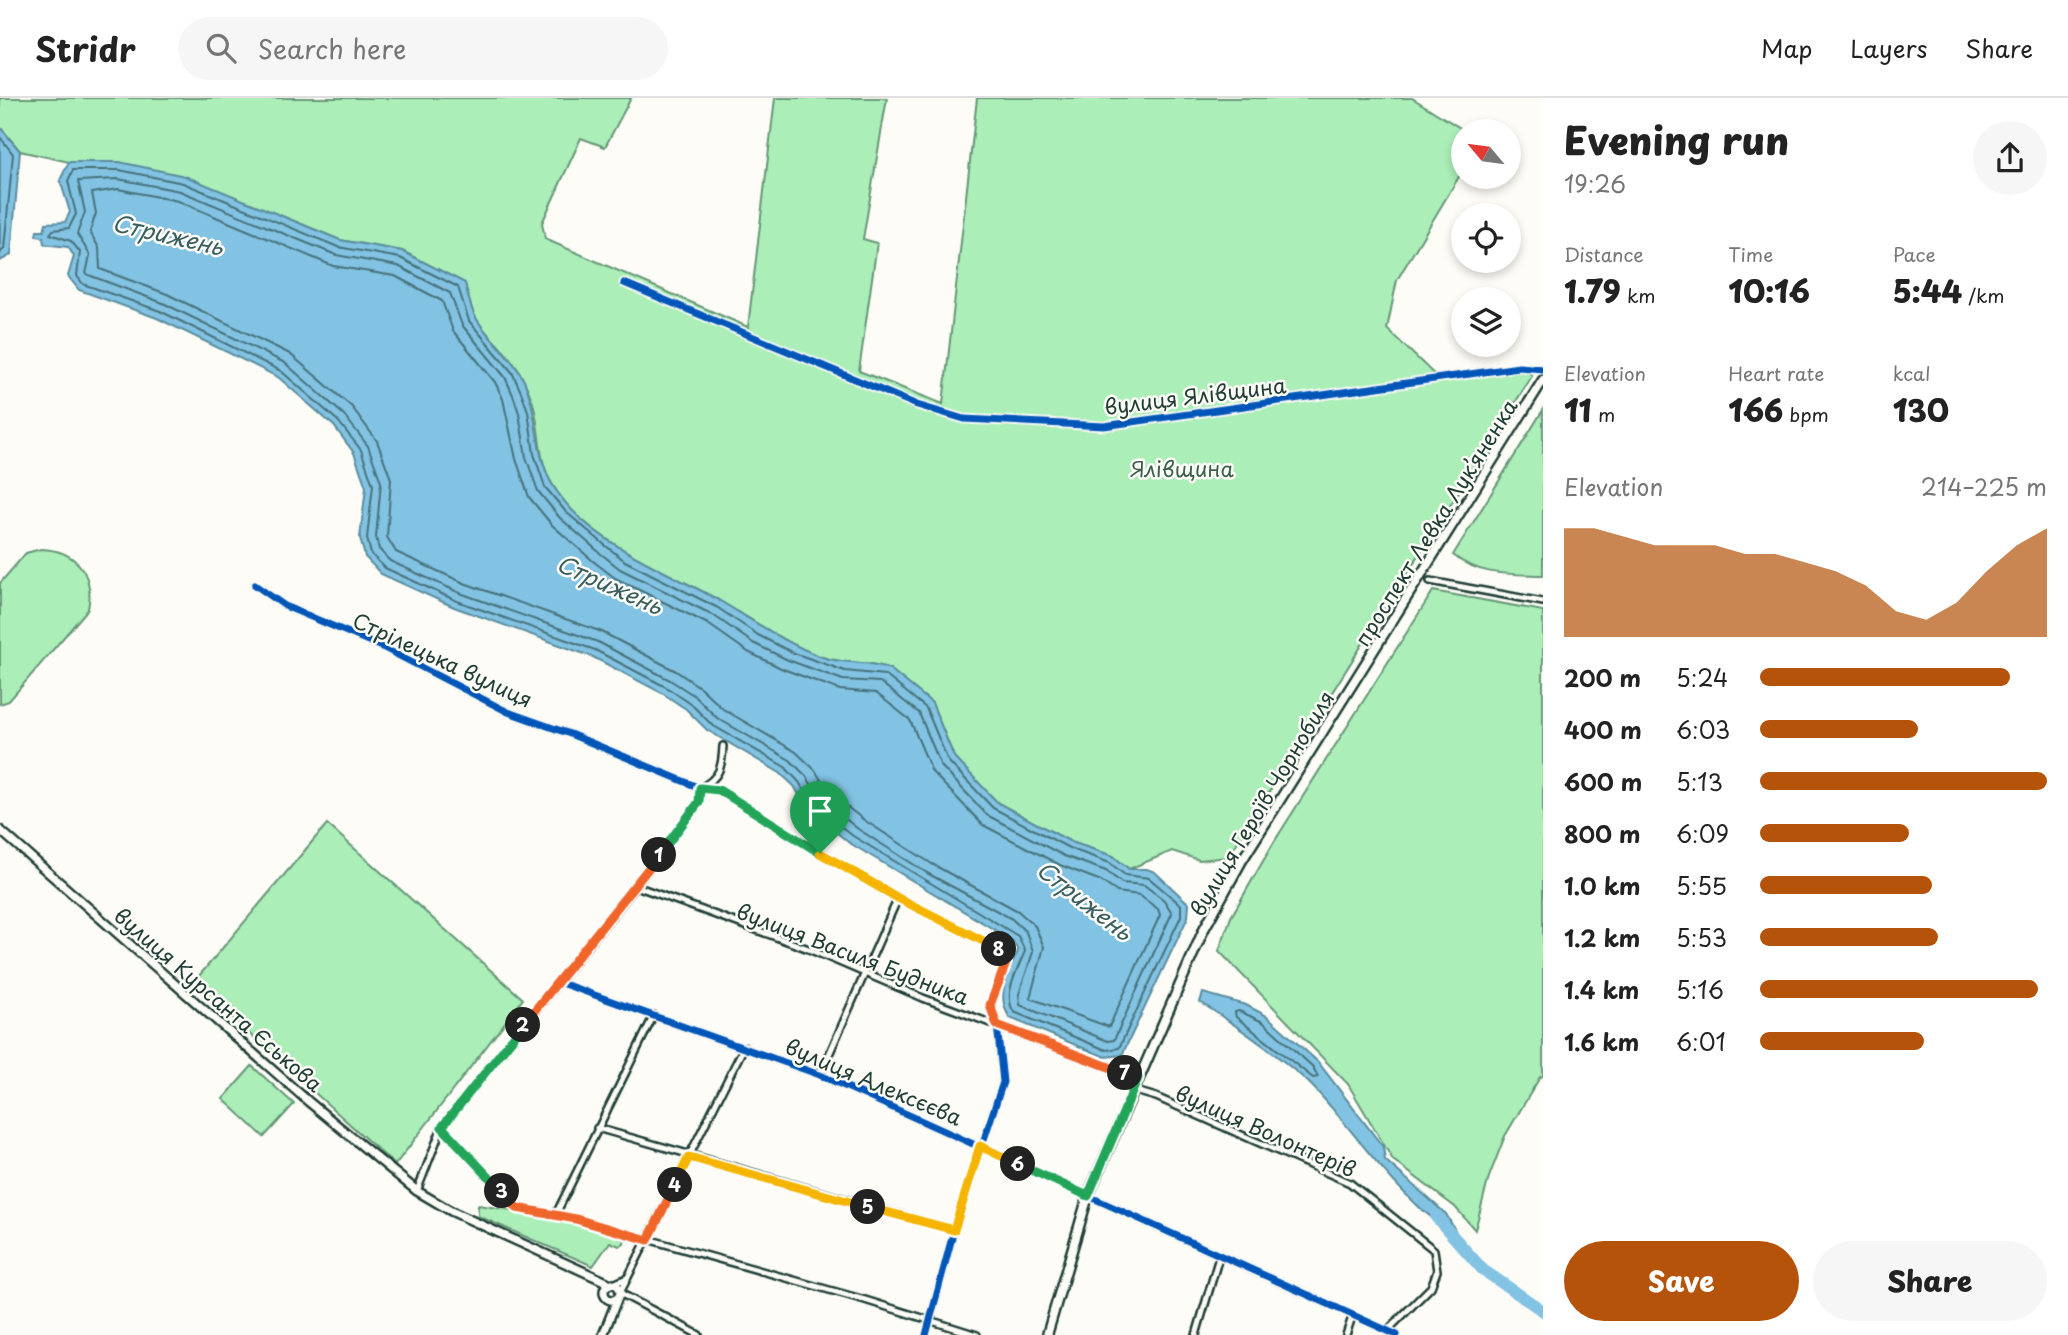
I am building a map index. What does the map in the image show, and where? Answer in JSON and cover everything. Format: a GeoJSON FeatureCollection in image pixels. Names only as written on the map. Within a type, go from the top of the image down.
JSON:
{"type":"FeatureCollection","features":[{"type":"Feature","properties":{"kind":"main road","name":"проспект Левка Лукʼяненка"},"geometry":{"type":"LineString","coordinates":[[1356,681],[1543,380]]}},
{"type":"Feature","properties":{"kind":"main road","name":"вулиця Героїв Чорнобиля"},"geometry":{"type":"LineString","coordinates":[[1047,1335],[1088,1196],[1204,929],[1225,889],[1356,681]]}},
{"type":"Feature","properties":{"kind":"street","name":"вулиця Ялівщина"},"geometry":{"type":"LineString","coordinates":[[624,283],[917,405],[964,418],[1104,426],[1519,368],[1543,369]]}},
{"type":"Feature","properties":{"kind":"street"},"geometry":{"type":"LineString","coordinates":[[1430,581],[1543,602]]}},
{"type":"Feature","properties":{"kind":"street","name":"Стрілецька вулиця"},"geometry":{"type":"LineString","coordinates":[[255,585],[285,606],[380,646],[508,712],[570,734],[700,788],[719,790],[898,898],[999,948],[1006,963],[990,1005],[997,1025],[1003,1083],[954,1230],[926,1335]]}},
{"type":"Feature","properties":{"kind":"street"},"geometry":{"type":"LineString","coordinates":[[417,1191],[442,1127],[636,887],[699,802],[700,788],[714,780],[722,767],[723,746]]}},
{"type":"Feature","properties":{"kind":"street","name":"вулиця Курсанта Єськова"},"geometry":{"type":"LineString","coordinates":[[0,830],[309,1102],[417,1191],[451,1211],[612,1284]]}},
{"type":"Feature","properties":{"kind":"street","name":"вулиця Василя Будника"},"geometry":{"type":"LineString","coordinates":[[636,887],[806,948],[864,973],[1138,1078]]}},
{"type":"Feature","properties":{"kind":"street"},"geometry":{"type":"LineString","coordinates":[[820,1075],[898,898]]}},
{"type":"Feature","properties":{"kind":"street","name":"вулиця Алексєєва"},"geometry":{"type":"LineString","coordinates":[[558,982],[820,1075],[1397,1335]]}},
{"type":"Feature","properties":{"kind":"street"},"geometry":{"type":"LineString","coordinates":[[556,1214],[654,1015]]}},
{"type":"Feature","properties":{"kind":"street"},"geometry":{"type":"LineString","coordinates":[[603,1335],[609,1315],[627,1278],[744,1047]]}},
{"type":"Feature","properties":{"kind":"street","name":"вулиця Волонтерів"},"geometry":{"type":"LineString","coordinates":[[1132,1090],[1156,1097],[1350,1183],[1434,1250],[1437,1271],[1430,1287],[1387,1331]]}},
{"type":"Feature","properties":{"kind":"street"},"geometry":{"type":"LineString","coordinates":[[442,1127],[517,1208],[556,1214],[930,1319],[977,1335]]}},
{"type":"Feature","properties":{"kind":"street"},"geometry":{"type":"LineString","coordinates":[[597,1128],[689,1157],[954,1230]]}},
{"type":"Feature","properties":{"kind":"street"},"geometry":{"type":"LineString","coordinates":[[1196,1335],[1219,1257]]}},
{"type":"Feature","properties":{"kind":"street"},"geometry":{"type":"LineString","coordinates":[[605,1294],[612,1284],[627,1278]]}},
{"type":"Feature","properties":{"kind":"street"},"geometry":{"type":"LineString","coordinates":[[597,1279],[605,1294],[609,1315]]}},
{"type":"Feature","properties":{"kind":"street"},"geometry":{"type":"LineString","coordinates":[[612,1284],[619,1295],[699,1335]]}},
{"type":"Feature","properties":{"kind":"street"},"geometry":{"type":"LineString","coordinates":[[605,1294],[612,1300],[619,1295]]}},
{"type":"Feature","properties":{"kind":"street"},"geometry":{"type":"LineString","coordinates":[[1346,1335],[1352,1317]]}},
{"type":"Feature","properties":{"kind":"green space","name":"Ялівщина"},"geometry":{"type":"Polygon","coordinates":[[[0,98],[631,98],[605,147],[581,138],[542,223],[545,239],[748,327],[775,98],[887,98],[863,239],[877,243],[859,371],[943,404],[977,98],[1412,98],[1451,122],[1452,189],[1397,280],[1387,329],[1442,382],[1527,369],[1532,376],[1228,857],[1199,860],[1172,851],[1129,869],[1113,856],[1071,842],[998,803],[954,757],[932,703],[890,669],[874,664],[822,657],[795,645],[720,601],[628,553],[585,523],[567,505],[552,484],[542,458],[530,394],[517,368],[476,318],[464,283],[402,251],[340,240],[248,202],[143,169],[119,162],[69,162],[20,151],[0,127],[0,98]]]}},
{"type":"Feature","properties":{"kind":"green space"},"geometry":{"type":"Polygon","coordinates":[[[1543,410],[1543,575],[1495,573],[1473,567],[1453,555],[1543,410]]]}},
{"type":"Feature","properties":{"kind":"green space"},"geometry":{"type":"Polygon","coordinates":[[[41,549],[64,554],[80,566],[89,585],[88,609],[9,701],[0,704],[0,583],[26,553],[41,549]]]}},
{"type":"Feature","properties":{"kind":"green space"},"geometry":{"type":"Polygon","coordinates":[[[1433,591],[1543,611],[1543,1076],[1505,1136],[1489,1177],[1475,1230],[1455,1207],[1393,1160],[1348,1084],[1219,951],[1231,917],[1274,842],[1433,591]]]}},
{"type":"Feature","properties":{"kind":"green space"},"geometry":{"type":"Polygon","coordinates":[[[327,824],[523,999],[395,1165],[193,983],[327,824]]]}},
{"type":"Feature","properties":{"kind":"green space"},"geometry":{"type":"Polygon","coordinates":[[[252,1066],[294,1104],[264,1137],[223,1099],[252,1066]]]}},
{"type":"Feature","properties":{"kind":"green space"},"geometry":{"type":"Polygon","coordinates":[[[478,1205],[557,1217],[625,1238],[624,1243],[619,1246],[610,1242],[593,1266],[478,1216],[478,1205]]]}},
{"type":"Feature","properties":{"kind":"water"},"geometry":{"type":"Polygon","coordinates":[[[0,127],[20,151],[11,255],[0,261],[0,127]]]}},
{"type":"Feature","properties":{"kind":"water"},"geometry":{"type":"Polygon","coordinates":[[[69,162],[119,162],[185,176],[340,240],[402,251],[465,283],[476,318],[514,364],[524,381],[542,459],[552,484],[567,505],[585,523],[628,553],[720,601],[795,645],[822,657],[874,664],[890,669],[932,703],[954,757],[998,803],[1071,842],[1113,856],[1129,869],[1155,872],[1189,904],[1188,917],[1122,1055],[1105,1057],[1010,1018],[1003,993],[1018,951],[1013,941],[848,842],[806,807],[794,786],[780,773],[707,730],[686,709],[662,693],[593,657],[454,607],[381,574],[365,557],[360,538],[366,487],[354,453],[334,426],[278,377],[157,318],[79,290],[68,276],[74,256],[68,247],[44,244],[43,237],[36,236],[37,231],[44,231],[46,223],[65,222],[70,212],[60,180],[69,162]]]}},
{"type":"Feature","properties":{"kind":"water"},"geometry":{"type":"Polygon","coordinates":[[[1203,993],[1246,1005],[1267,1016],[1318,1062],[1383,1147],[1385,1160],[1446,1214],[1455,1230],[1437,1221],[1399,1187],[1308,1082],[1256,1040],[1200,1002],[1203,993]]]}},
{"type":"Feature","properties":{"kind":"waterway","name":"Стрижень"},"geometry":{"type":"LineString","coordinates":[[1436,1217],[1483,1270],[1543,1311]]}},
{"type":"Feature","properties":{"kind":"cycle path"},"geometry":{"type":"LineString","coordinates":[[624,283],[917,405],[964,419],[1104,426],[1519,367],[1543,369]]}},
{"type":"Feature","properties":{"kind":"cycle path"},"geometry":{"type":"LineString","coordinates":[[255,585],[285,606],[380,646],[508,712],[570,734],[700,788],[719,790],[898,898],[999,948],[1006,963],[990,1005],[997,1025],[1003,1082],[954,1230],[926,1335]]}},
{"type":"Feature","properties":{"kind":"cycle path"},"geometry":{"type":"LineString","coordinates":[[558,982],[820,1075],[1397,1335]]}},
{"type":"Feature","properties":{"kind":"route"},"geometry":{"type":"LineString","coordinates":[[700,788],[719,790],[820,853],[898,898],[999,948],[1006,963],[990,1005],[997,1025],[1138,1078],[1088,1196],[980,1146],[954,1230],[689,1157],[648,1240],[556,1214],[517,1208],[442,1127],[636,887],[699,802],[700,788]]}}]}
